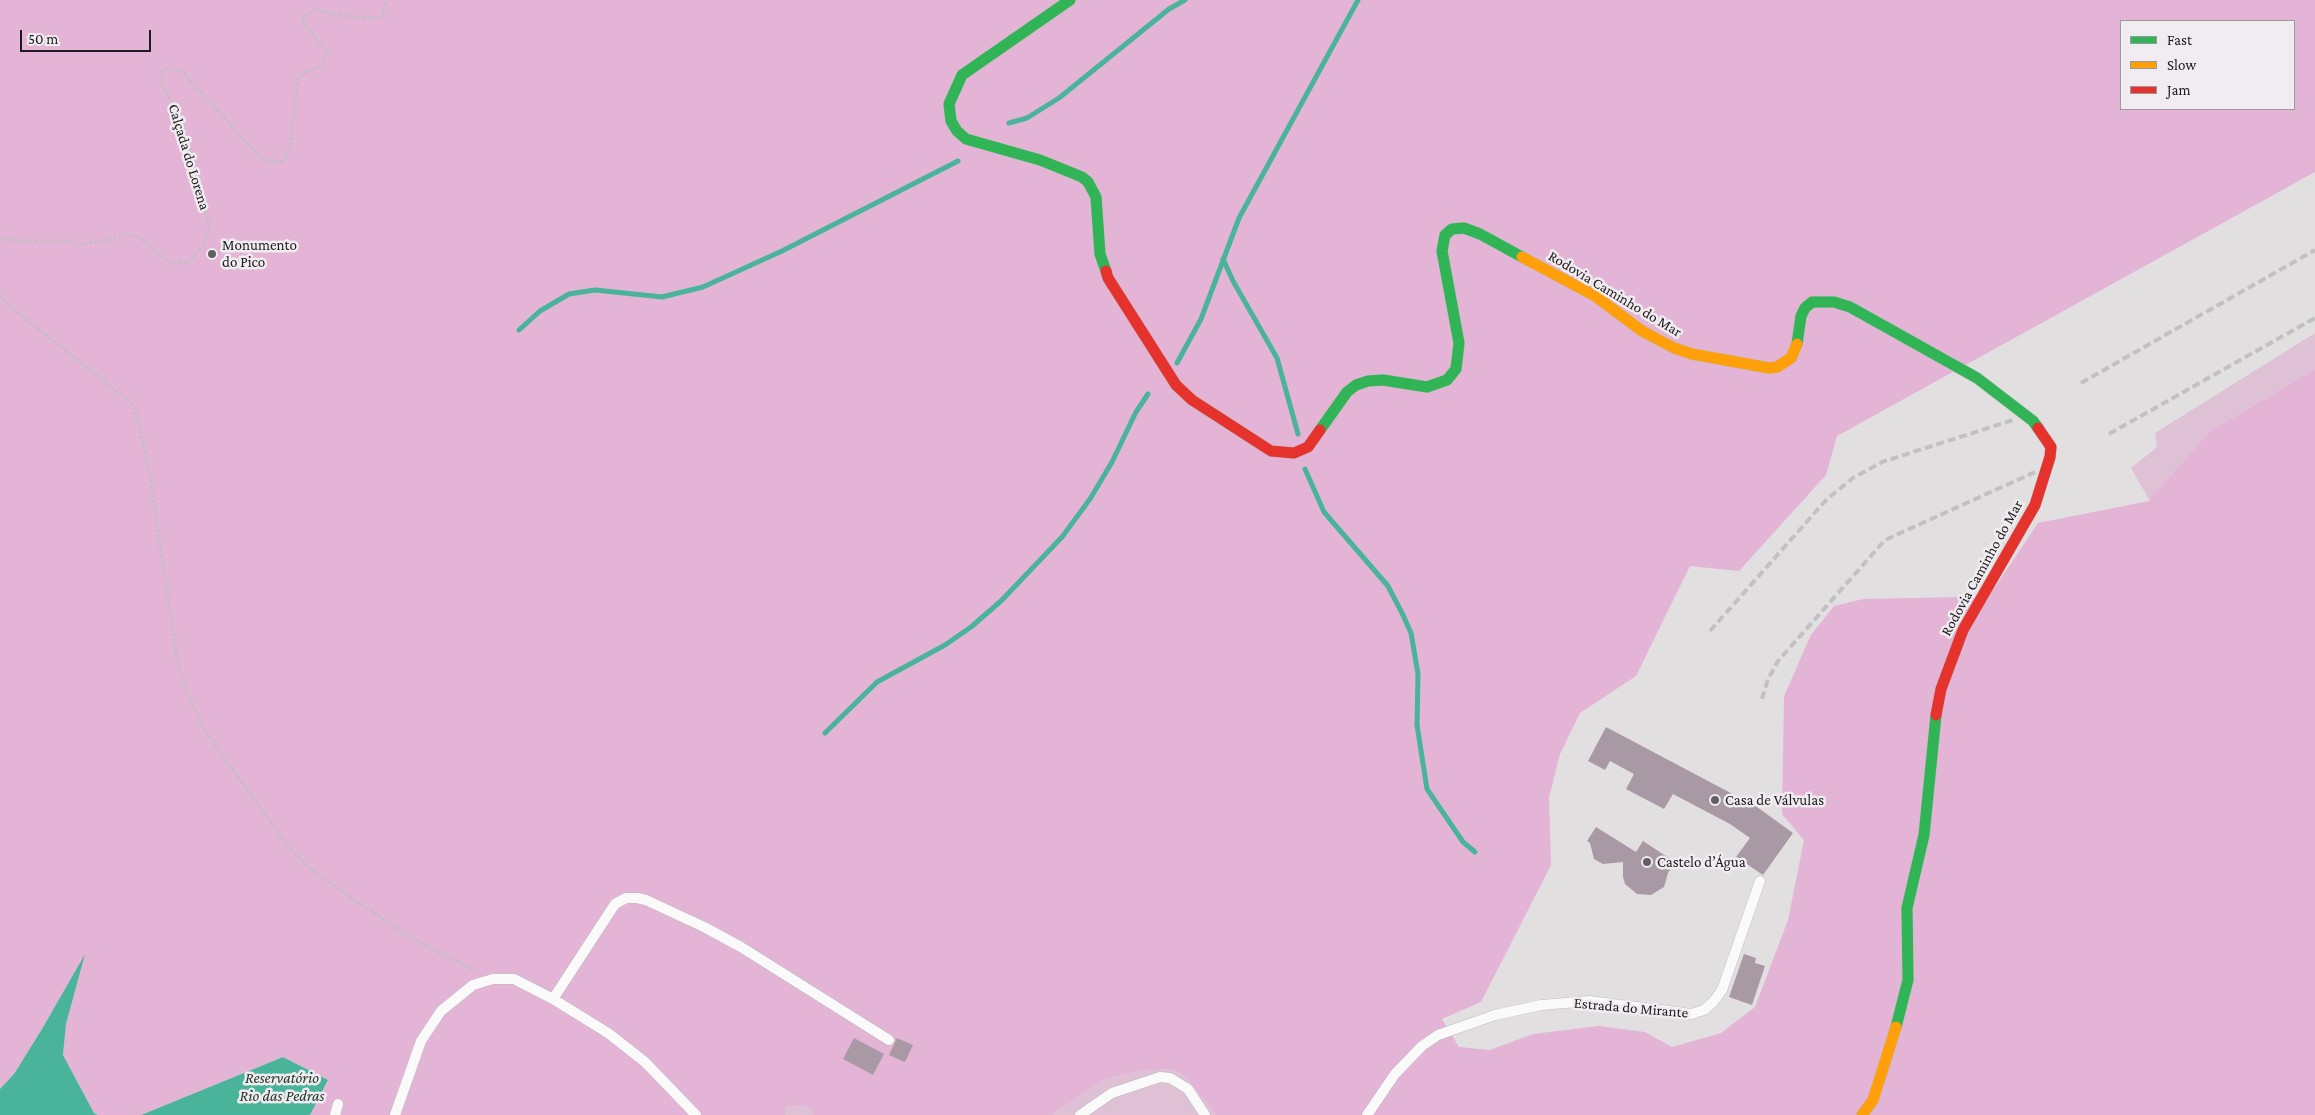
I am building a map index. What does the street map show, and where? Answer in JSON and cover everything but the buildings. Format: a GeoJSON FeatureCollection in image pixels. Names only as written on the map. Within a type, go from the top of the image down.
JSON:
{"type":"FeatureCollection","features":[{"type":"Feature","properties":{"kind":"street","name":"Rodovia Caminho do Mar"},"geometry":{"type":"LineString","coordinates":[[1070,0],[962,76],[954,89],[949,104],[951,121],[957,131],[966,139],[985,146],[1040,160],[1088,182],[1096,197],[1099,248],[1108,278],[1176,385],[1192,400],[1271,451],[1294,453],[1308,447],[1318,436],[1347,392],[1356,385],[1368,380],[1383,380],[1427,387],[1447,380],[1456,369],[1459,343],[1442,251],[1445,235],[1452,228],[1464,228],[1480,234],[1595,296],[1642,331],[1674,348],[1692,354],[1777,368],[1791,358],[1797,346],[1801,316],[1805,308],[1812,302],[1828,302],[1850,307],[1978,378],[2033,422],[2047,438],[2050,447],[2050,457],[2035,505],[1963,630],[1941,689],[1933,731],[1924,835],[1907,908],[1908,980],[1903,1005],[1880,1080],[1873,1100],[1862,1115]]}},
{"type":"Feature","properties":{"kind":"lane","name":"Estrada do Mirante"},"geometry":{"type":"LineString","coordinates":[[1367,1115],[1395,1074],[1422,1046],[1438,1035],[1495,1015],[1541,1005],[1589,1001],[1691,1014],[1704,1010],[1722,990],[1760,881]]}},
{"type":"Feature","properties":{"kind":"lane"},"geometry":{"type":"LineString","coordinates":[[553,999],[615,904],[626,898],[637,898],[646,900],[696,923],[741,947],[889,1040]]}},
{"type":"Feature","properties":{"kind":"lane"},"geometry":{"type":"LineString","coordinates":[[395,1115],[421,1040],[441,1011],[473,985],[493,979],[514,979],[553,999],[608,1033],[637,1056],[696,1115]]}},
{"type":"Feature","properties":{"kind":"lane"},"geometry":{"type":"LineString","coordinates":[[1080,1115],[1112,1093],[1160,1077],[1170,1078],[1188,1089],[1205,1115]]}},
{"type":"Feature","properties":{"kind":"lane"},"geometry":{"type":"LineString","coordinates":[[335,1115],[338,1104]]}},
{"type":"Feature","properties":{"kind":"path","name":"Calçada do Lorena"},"geometry":{"type":"LineString","coordinates":[[0,238],[28,241],[66,241],[81,244],[108,240],[126,234],[139,237],[167,260],[188,262],[200,249],[208,234],[209,226],[195,165],[179,115],[160,82],[161,74],[166,68],[181,70],[254,151],[266,160],[280,162],[286,158],[291,141],[298,78],[302,74],[322,66],[326,57],[326,51],[302,21],[305,16],[314,10],[353,17],[377,18],[383,14],[386,0]]}},
{"type":"Feature","properties":{"kind":"path"},"geometry":{"type":"LineString","coordinates":[[0,295],[7,304],[130,402],[137,414],[150,477],[178,666],[204,729],[289,848],[316,873],[412,939],[441,956],[493,979]]}},
{"type":"Feature","properties":{"kind":"shaded area"},"geometry":{"type":"Polygon","coordinates":[[[0,0],[2315,0],[2315,172],[1837,436],[1826,475],[1739,571],[1690,566],[1636,676],[1580,713],[1560,754],[1549,798],[1551,865],[1481,1002],[1442,1019],[1459,1047],[1490,1050],[1533,1034],[1599,1026],[1645,1032],[1672,1047],[1721,1033],[1755,1007],[1788,920],[1804,840],[1782,814],[1784,696],[1811,635],[1834,606],[1863,599],[1962,597],[1987,599],[2038,523],[2149,501],[2209,432],[2315,369],[2315,1115],[1216,1115],[1185,1076],[1172,1069],[1139,1071],[1104,1080],[1052,1115],[813,1115],[810,1107],[786,1106],[785,1115],[310,1115],[328,1080],[283,1057],[141,1115],[98,1115],[94,1113],[63,1055],[66,1024],[84,956],[14,1074],[0,1089],[0,0]]]}},
{"type":"Feature","properties":{"kind":"shaded area"},"geometry":{"type":"Polygon","coordinates":[[[2315,333],[2315,369],[2209,432],[2150,501],[2131,468],[2157,447],[2155,433],[2315,333]]]}},
{"type":"Feature","properties":{"kind":"shaded area"},"geometry":{"type":"Polygon","coordinates":[[[1172,1069],[1185,1076],[1216,1115],[1052,1115],[1104,1080],[1139,1071],[1172,1069]]]}},
{"type":"Feature","properties":{"kind":"shaded area"},"geometry":{"type":"Polygon","coordinates":[[[786,1106],[810,1107],[813,1115],[785,1115],[786,1106]]]}},
{"type":"Feature","properties":{"kind":"water"},"geometry":{"type":"Polygon","coordinates":[[[85,954],[66,1024],[63,1055],[94,1113],[98,1115],[0,1115],[0,1089],[14,1074],[85,954]]]}},
{"type":"Feature","properties":{"kind":"water","name":"Reservatório Rio das Pedras"},"geometry":{"type":"Polygon","coordinates":[[[283,1057],[328,1080],[310,1115],[141,1115],[283,1057]]]}},
{"type":"Feature","properties":{"kind":"waterway"},"geometry":{"type":"LineString","coordinates":[[1009,123],[1027,118],[1059,98],[1169,9],[1185,0]]}},
{"type":"Feature","properties":{"kind":"waterway"},"geometry":{"type":"LineString","coordinates":[[1177,363],[1201,319],[1239,218],[1358,0]]}},
{"type":"Feature","properties":{"kind":"waterway"},"geometry":{"type":"LineString","coordinates":[[519,330],[540,311],[569,294],[595,290],[662,297],[703,287],[782,251],[958,161]]}},
{"type":"Feature","properties":{"kind":"waterway"},"geometry":{"type":"LineString","coordinates":[[1223,259],[1233,281],[1277,358],[1298,434]]}},
{"type":"Feature","properties":{"kind":"waterway"},"geometry":{"type":"LineString","coordinates":[[825,733],[877,682],[945,645],[971,627],[1001,601],[1062,537],[1090,499],[1112,462],[1136,412],[1148,394]]}},
{"type":"Feature","properties":{"kind":"waterway"},"geometry":{"type":"LineString","coordinates":[[1305,469],[1324,512],[1388,586],[1411,633],[1418,674],[1417,725],[1427,789],[1463,842],[1475,852]]}},
{"type":"Feature","properties":{"kind":"railway"},"geometry":{"type":"LineString","coordinates":[[2081,383],[2315,250]]}},
{"type":"Feature","properties":{"kind":"railway"},"geometry":{"type":"LineString","coordinates":[[2109,434],[2315,318]]}},
{"type":"Feature","properties":{"kind":"railway"},"geometry":{"type":"LineString","coordinates":[[1710,631],[1827,499],[1853,478],[1882,462],[2013,420]]}},
{"type":"Feature","properties":{"kind":"railway"},"geometry":{"type":"LineString","coordinates":[[1762,699],[1768,679],[1778,661],[1885,540],[2035,472]]}},
{"type":"Feature","properties":{"kind":"traffic: fast"},"geometry":{"type":"LineString","coordinates":[[1070,0],[962,75],[949,104],[951,121],[957,131],[966,139],[1040,160],[1082,177],[1088,182],[1096,197],[1100,254],[1106,271]]}},
{"type":"Feature","properties":{"kind":"traffic: fast"},"geometry":{"type":"LineString","coordinates":[[1320,430],[1347,392],[1356,385],[1368,381],[1383,380],[1427,387],[1447,380],[1456,369],[1459,343],[1442,251],[1445,235],[1452,229],[1464,228],[1480,234],[1522,257]]}},
{"type":"Feature","properties":{"kind":"traffic: fast"},"geometry":{"type":"LineString","coordinates":[[1797,344],[1801,316],[1805,308],[1812,302],[1834,302],[1850,307],[1977,378],[2033,421],[2038,428]]}},
{"type":"Feature","properties":{"kind":"traffic: fast"},"geometry":{"type":"LineString","coordinates":[[1896,1027],[1908,980],[1907,908],[1924,835],[1936,715]]}},
{"type":"Feature","properties":{"kind":"traffic: slow"},"geometry":{"type":"LineString","coordinates":[[1522,257],[1595,296],[1642,331],[1674,348],[1692,354],[1769,368],[1777,367],[1791,358],[1797,344]]}},
{"type":"Feature","properties":{"kind":"traffic: slow"},"geometry":{"type":"LineString","coordinates":[[1862,1115],[1873,1100],[1896,1027]]}},
{"type":"Feature","properties":{"kind":"traffic: jam"},"geometry":{"type":"LineString","coordinates":[[1106,271],[1108,278],[1176,385],[1192,400],[1271,451],[1294,453],[1308,447],[1320,430]]}},
{"type":"Feature","properties":{"kind":"traffic: jam"},"geometry":{"type":"LineString","coordinates":[[1936,715],[1941,689],[1963,630],[2035,505],[2050,457],[2051,447],[2038,428]]}},
{"type":"Feature","properties":{"kind":"place","name":"Monumento do Pico"},"geometry":{"type":"Point","coordinates":[212,254]}},
{"type":"Feature","properties":{"kind":"place","name":"Casa de Válvulas"},"geometry":{"type":"Point","coordinates":[1715,800]}},
{"type":"Feature","properties":{"kind":"place","name":"Castelo d’Água"},"geometry":{"type":"Point","coordinates":[1647,862]}}]}
